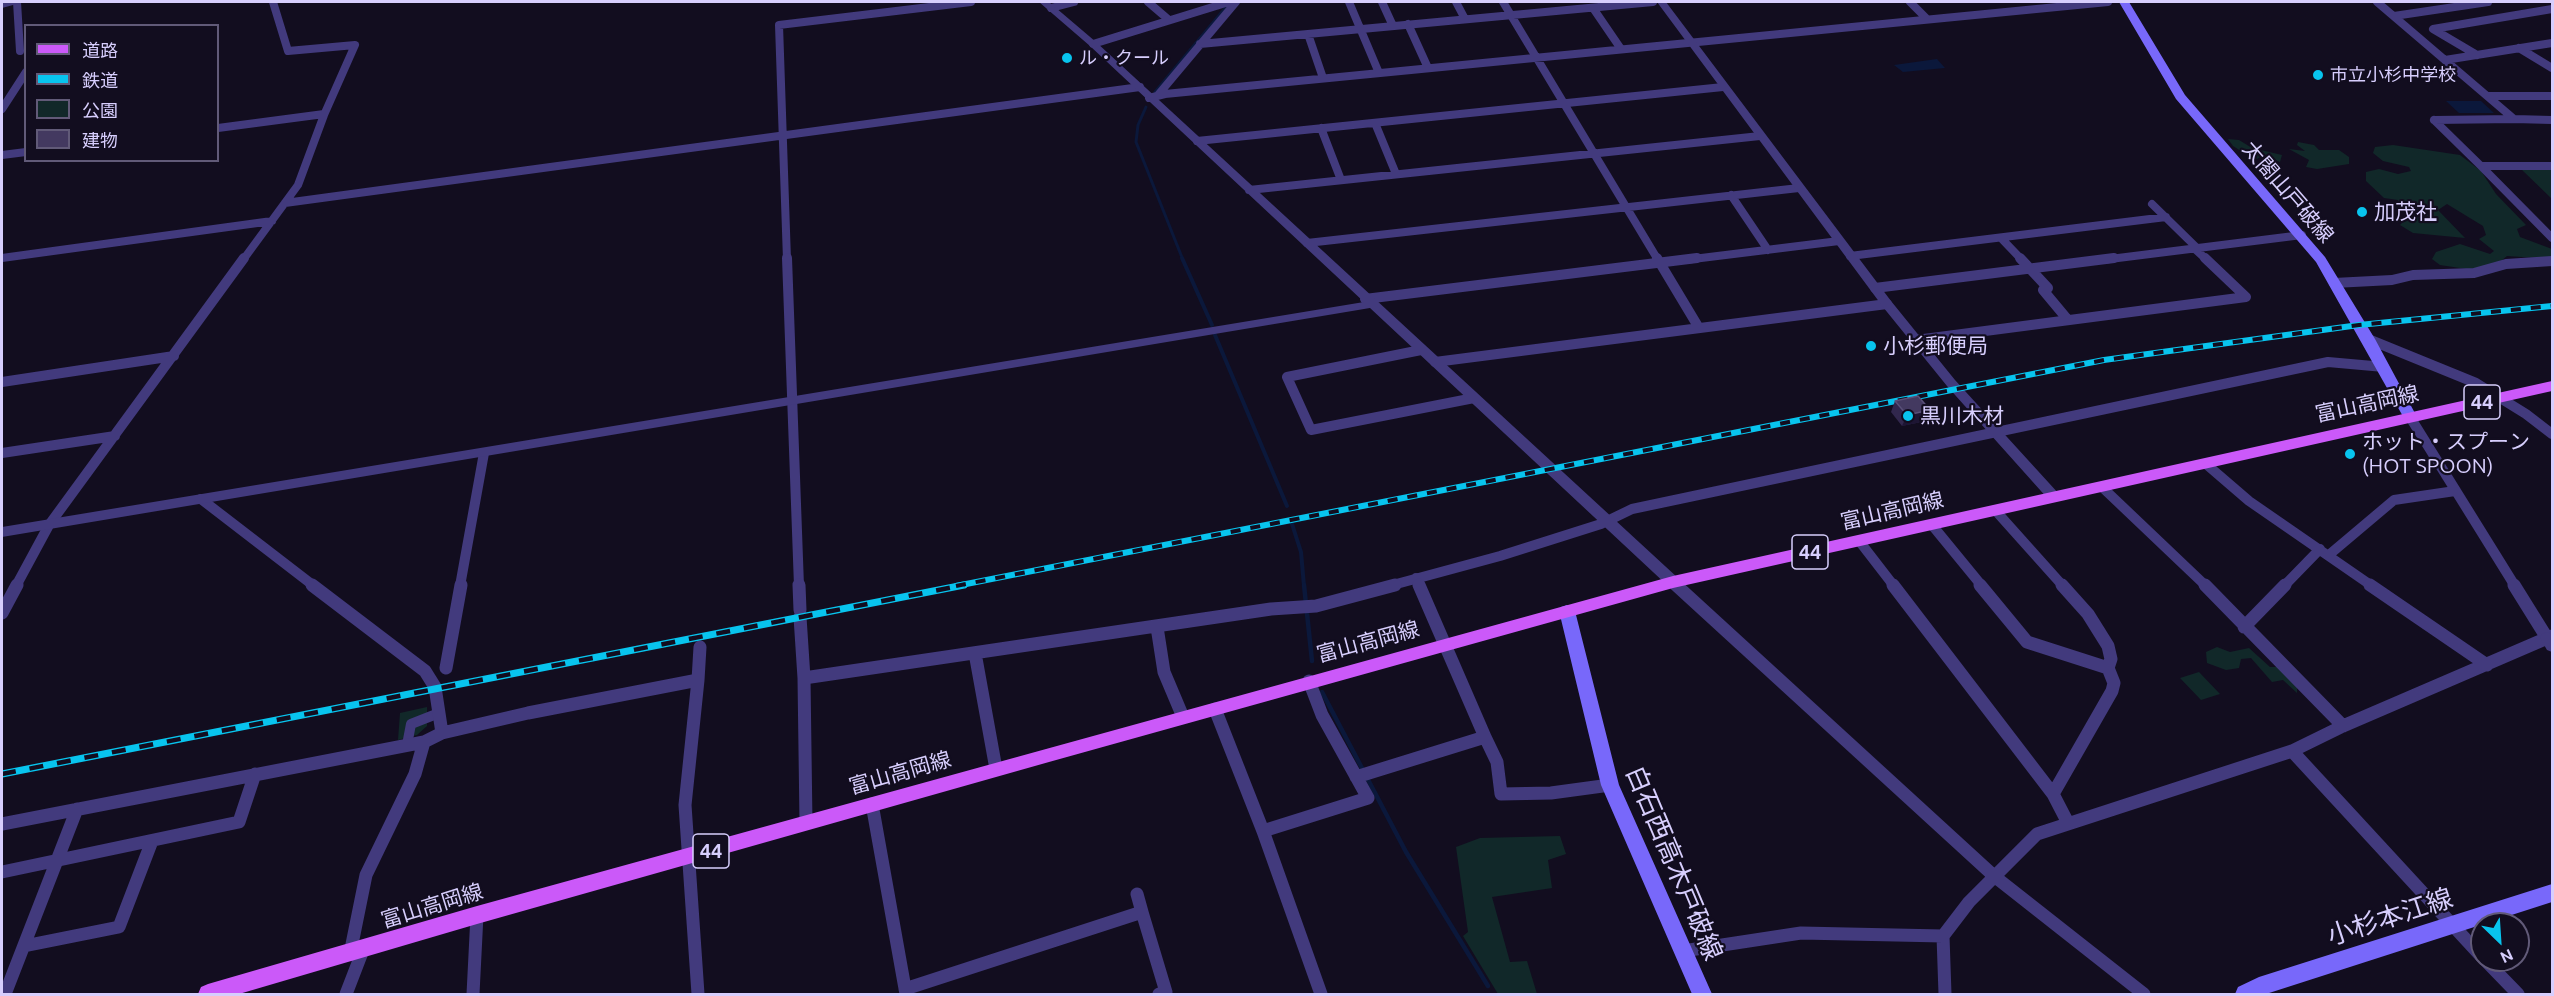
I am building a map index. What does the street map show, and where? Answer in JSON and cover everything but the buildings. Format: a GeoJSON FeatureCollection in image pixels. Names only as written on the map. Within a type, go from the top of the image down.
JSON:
{"type":"FeatureCollection","features":[{"type":"Feature","properties":{"kind":"main road","name":"太閤山戸破線"},"geometry":{"type":"LineString","coordinates":[[2124,2],[2180,97],[2302,235],[2368,339],[2410,417]]}},
{"type":"Feature","properties":{"kind":"main road","name":"富山高岡線"},"geometry":{"type":"LineString","coordinates":[[208,994],[227,992],[477,915],[996,769],[1673,582],[2553,386]]}},
{"type":"Feature","properties":{"kind":"main road","name":"白石西高木戸破線"},"geometry":{"type":"LineString","coordinates":[[1567,611],[1610,785],[1702,994]]}},
{"type":"Feature","properties":{"kind":"main road","name":"小杉本江線"},"geometry":{"type":"LineString","coordinates":[[2245,994],[2259,987],[2553,893]]}},
{"type":"Feature","properties":{"kind":"street"},"geometry":{"type":"LineString","coordinates":[[2,5],[18,2],[20,51]]}},
{"type":"Feature","properties":{"kind":"street"},"geometry":{"type":"LineString","coordinates":[[2,613],[49,525],[297,186],[324,114],[355,45],[288,51],[273,2]]}},
{"type":"Feature","properties":{"kind":"street"},"geometry":{"type":"LineString","coordinates":[[806,823],[804,678],[779,25],[971,2]]}},
{"type":"Feature","properties":{"kind":"street"},"geometry":{"type":"LineString","coordinates":[[1047,5],[1074,2]]}},
{"type":"Feature","properties":{"kind":"street"},"geometry":{"type":"LineString","coordinates":[[1148,2],[1168,20]]}},
{"type":"Feature","properties":{"kind":"street"},"geometry":{"type":"LineString","coordinates":[[1093,44],[1229,2]]}},
{"type":"Feature","properties":{"kind":"street"},"geometry":{"type":"LineString","coordinates":[[1154,97],[1236,2]]}},
{"type":"Feature","properties":{"kind":"street"},"geometry":{"type":"LineString","coordinates":[[1349,2],[1379,73]]}},
{"type":"Feature","properties":{"kind":"street"},"geometry":{"type":"LineString","coordinates":[[1382,2],[1393,26]]}},
{"type":"Feature","properties":{"kind":"street"},"geometry":{"type":"LineString","coordinates":[[1456,2],[1465,19]]}},
{"type":"Feature","properties":{"kind":"street"},"geometry":{"type":"LineString","coordinates":[[1503,2],[1699,328]]}},
{"type":"Feature","properties":{"kind":"street"},"geometry":{"type":"LineString","coordinates":[[1200,44],[1653,2]]}},
{"type":"Feature","properties":{"kind":"street"},"geometry":{"type":"LineString","coordinates":[[1662,2],[1723,87],[1887,304],[1997,434],[2054,496]]}},
{"type":"Feature","properties":{"kind":"street"},"geometry":{"type":"LineString","coordinates":[[1910,2],[1927,19]]}},
{"type":"Feature","properties":{"kind":"street"},"geometry":{"type":"LineString","coordinates":[[1154,97],[2086,2],[2108,2]]}},
{"type":"Feature","properties":{"kind":"street"},"geometry":{"type":"LineString","coordinates":[[2377,2],[2514,119]]}},
{"type":"Feature","properties":{"kind":"street"},"geometry":{"type":"LineString","coordinates":[[2394,16],[2488,2]]}},
{"type":"Feature","properties":{"kind":"street"},"geometry":{"type":"LineString","coordinates":[[2548,2],[2553,4]]}},
{"type":"Feature","properties":{"kind":"street"},"geometry":{"type":"LineString","coordinates":[[1047,5],[1154,97],[1249,190],[1605,521],[1689,594],[1994,876],[2144,994]]}},
{"type":"Feature","properties":{"kind":"street"},"geometry":{"type":"LineString","coordinates":[[1593,8],[1621,49]]}},
{"type":"Feature","properties":{"kind":"street"},"geometry":{"type":"LineString","coordinates":[[2477,55],[2433,29],[2553,9]]}},
{"type":"Feature","properties":{"kind":"street"},"geometry":{"type":"LineString","coordinates":[[1408,24],[1428,68]]}},
{"type":"Feature","properties":{"kind":"street"},"geometry":{"type":"LineString","coordinates":[[1308,34],[1323,78]]}},
{"type":"Feature","properties":{"kind":"street"},"geometry":{"type":"LineString","coordinates":[[2445,60],[2553,43]]}},
{"type":"Feature","properties":{"kind":"street"},"geometry":{"type":"LineString","coordinates":[[2519,48],[2553,68]]}},
{"type":"Feature","properties":{"kind":"street"},"geometry":{"type":"LineString","coordinates":[[2,109],[24,75]]}},
{"type":"Feature","properties":{"kind":"street"},"geometry":{"type":"LineString","coordinates":[[285,203],[1140,87]]}},
{"type":"Feature","properties":{"kind":"street"},"geometry":{"type":"LineString","coordinates":[[1197,141],[1723,87]]}},
{"type":"Feature","properties":{"kind":"street"},"geometry":{"type":"LineString","coordinates":[[2488,96],[2553,96]]}},
{"type":"Feature","properties":{"kind":"street"},"geometry":{"type":"LineString","coordinates":[[219,128],[324,114]]}},
{"type":"Feature","properties":{"kind":"street"},"geometry":{"type":"LineString","coordinates":[[2543,119],[2553,128]]}},
{"type":"Feature","properties":{"kind":"street"},"geometry":{"type":"LineString","coordinates":[[2553,120],[2434,120],[2553,238]]}},
{"type":"Feature","properties":{"kind":"street"},"geometry":{"type":"LineString","coordinates":[[1374,123],[1396,174]]}},
{"type":"Feature","properties":{"kind":"street"},"geometry":{"type":"LineString","coordinates":[[1321,128],[1341,180]]}},
{"type":"Feature","properties":{"kind":"street"},"geometry":{"type":"LineString","coordinates":[[1249,190],[1760,136]]}},
{"type":"Feature","properties":{"kind":"street"},"geometry":{"type":"LineString","coordinates":[[2,154],[24,152]]}},
{"type":"Feature","properties":{"kind":"street"},"geometry":{"type":"LineString","coordinates":[[2481,166],[2553,166]]}},
{"type":"Feature","properties":{"kind":"street"},"geometry":{"type":"LineString","coordinates":[[1307,243],[1799,188]]}},
{"type":"Feature","properties":{"kind":"street"},"geometry":{"type":"LineString","coordinates":[[1731,195],[1768,250]]}},
{"type":"Feature","properties":{"kind":"street"},"geometry":{"type":"LineString","coordinates":[[1916,340],[2246,297],[2152,204]]}},
{"type":"Feature","properties":{"kind":"street"},"geometry":{"type":"LineString","coordinates":[[1850,256],[2166,217]]}},
{"type":"Feature","properties":{"kind":"street"},"geometry":{"type":"LineString","coordinates":[[2,258],[272,221]]}},
{"type":"Feature","properties":{"kind":"street"},"geometry":{"type":"LineString","coordinates":[[2536,222],[2553,221]]}},
{"type":"Feature","properties":{"kind":"street"},"geometry":{"type":"LineString","coordinates":[[1875,288],[2302,235]]}},
{"type":"Feature","properties":{"kind":"street"},"geometry":{"type":"LineString","coordinates":[[2001,238],[2048,288],[2043,290],[2068,320]]}},
{"type":"Feature","properties":{"kind":"street"},"geometry":{"type":"LineString","coordinates":[[2,532],[794,401],[1369,302],[1660,263],[1839,242]]}},
{"type":"Feature","properties":{"kind":"street"},"geometry":{"type":"LineString","coordinates":[[2334,283],[2392,280],[2413,275],[2474,273],[2506,264],[2553,261]]}},
{"type":"Feature","properties":{"kind":"street"},"geometry":{"type":"LineString","coordinates":[[1435,362],[1887,304]]}},
{"type":"Feature","properties":{"kind":"street"},"geometry":{"type":"LineString","coordinates":[[2368,339],[2476,383],[2553,434]]}},
{"type":"Feature","properties":{"kind":"street"},"geometry":{"type":"LineString","coordinates":[[1421,350],[1287,377],[1311,430],[1474,399]]}},
{"type":"Feature","properties":{"kind":"street"},"geometry":{"type":"LineString","coordinates":[[2,382],[174,356]]}},
{"type":"Feature","properties":{"kind":"street"},"geometry":{"type":"LineString","coordinates":[[804,678],[1271,609],[1316,606],[1500,556],[1632,510],[2328,362],[2384,367]]}},
{"type":"Feature","properties":{"kind":"street"},"geometry":{"type":"LineString","coordinates":[[1946,994],[1943,936],[1969,902],[2037,834],[2068,822],[2292,751],[2343,726],[2487,664],[2551,640],[2410,417]]}},
{"type":"Feature","properties":{"kind":"street"},"geometry":{"type":"LineString","coordinates":[[2,453],[115,436]]}},
{"type":"Feature","properties":{"kind":"street"},"geometry":{"type":"LineString","coordinates":[[446,668],[484,453]]}},
{"type":"Feature","properties":{"kind":"street"},"geometry":{"type":"LineString","coordinates":[[2206,464],[2249,501],[2487,664]]}},
{"type":"Feature","properties":{"kind":"street"},"geometry":{"type":"LineString","coordinates":[[2103,488],[2217,596],[2244,627],[2343,726]]}},
{"type":"Feature","properties":{"kind":"street"},"geometry":{"type":"LineString","coordinates":[[2244,627],[2325,552],[2394,500],[2455,491]]}},
{"type":"Feature","properties":{"kind":"street"},"geometry":{"type":"LineString","coordinates":[[201,499],[425,671],[435,687],[442,733]]}},
{"type":"Feature","properties":{"kind":"street"},"geometry":{"type":"LineString","coordinates":[[1995,510],[2088,614],[2108,646],[2111,659],[2108,668],[2115,683],[2112,691],[2054,794]]}},
{"type":"Feature","properties":{"kind":"street"},"geometry":{"type":"LineString","coordinates":[[1932,525],[2026,642],[2108,668]]}},
{"type":"Feature","properties":{"kind":"street"},"geometry":{"type":"LineString","coordinates":[[1860,542],[2054,794],[2068,822]]}},
{"type":"Feature","properties":{"kind":"street"},"geometry":{"type":"LineString","coordinates":[[1416,578],[1497,762],[1501,794],[1551,793],[1610,785]]}},
{"type":"Feature","properties":{"kind":"street"},"geometry":{"type":"LineString","coordinates":[[1157,627],[1164,672],[1183,717]]}},
{"type":"Feature","properties":{"kind":"street"},"geometry":{"type":"LineString","coordinates":[[698,994],[685,805],[700,647]]}},
{"type":"Feature","properties":{"kind":"street"},"geometry":{"type":"LineString","coordinates":[[975,653],[996,769]]}},
{"type":"Feature","properties":{"kind":"street"},"geometry":{"type":"LineString","coordinates":[[2,824],[424,742],[442,733],[528,713],[698,680]]}},
{"type":"Feature","properties":{"kind":"street"},"geometry":{"type":"LineString","coordinates":[[1263,831],[1368,798],[1322,715],[1309,681]]}},
{"type":"Feature","properties":{"kind":"street"},"geometry":{"type":"LineString","coordinates":[[1215,709],[1263,831],[1321,994]]}},
{"type":"Feature","properties":{"kind":"street"},"geometry":{"type":"LineString","coordinates":[[407,745],[411,724],[439,713]]}},
{"type":"Feature","properties":{"kind":"street"},"geometry":{"type":"LineString","coordinates":[[1356,777],[1485,737]]}},
{"type":"Feature","properties":{"kind":"street"},"geometry":{"type":"LineString","coordinates":[[346,994],[356,952],[366,875],[415,774],[424,742]]}},
{"type":"Feature","properties":{"kind":"street"},"geometry":{"type":"LineString","coordinates":[[2292,751],[2470,945]]}},
{"type":"Feature","properties":{"kind":"street"},"geometry":{"type":"LineString","coordinates":[[2,872],[239,822],[255,774]]}},
{"type":"Feature","properties":{"kind":"street"},"geometry":{"type":"LineString","coordinates":[[872,804],[906,992],[1142,912]]}},
{"type":"Feature","properties":{"kind":"street"},"geometry":{"type":"LineString","coordinates":[[5,994],[76,808]]}},
{"type":"Feature","properties":{"kind":"street"},"geometry":{"type":"LineString","coordinates":[[24,946],[118,927],[152,841]]}},
{"type":"Feature","properties":{"kind":"street"},"geometry":{"type":"LineString","coordinates":[[1137,894],[1164,994]]}},
{"type":"Feature","properties":{"kind":"street"},"geometry":{"type":"LineString","coordinates":[[473,994],[477,915]]}},
{"type":"Feature","properties":{"kind":"street"},"geometry":{"type":"LineString","coordinates":[[1683,951],[1801,933],[1943,936]]}},
{"type":"Feature","properties":{"kind":"street"},"geometry":{"type":"LineString","coordinates":[[2496,972],[2518,994]]}},
{"type":"Feature","properties":{"kind":"green space"},"geometry":{"type":"Polygon","coordinates":[[[2228,139],[2239,140],[2252,148],[2282,155],[2280,162],[2264,155],[2255,160],[2233,146],[2228,139]]]}},
{"type":"Feature","properties":{"kind":"green space"},"geometry":{"type":"Polygon","coordinates":[[[2298,142],[2314,145],[2319,150],[2339,150],[2349,157],[2349,164],[2317,169],[2306,167],[2309,160],[2289,149],[2305,151],[2297,145],[2298,142]]]}},
{"type":"Feature","properties":{"kind":"green space"},"geometry":{"type":"Polygon","coordinates":[[[2393,145],[2460,155],[2481,171],[2496,194],[2526,225],[2517,229],[2520,237],[2552,249],[2552,259],[2507,256],[2496,265],[2473,270],[2440,265],[2432,259],[2436,252],[2460,244],[2490,254],[2494,251],[2479,239],[2486,235],[2483,226],[2447,204],[2438,210],[2465,238],[2413,233],[2400,225],[2408,216],[2396,207],[2398,200],[2384,198],[2366,181],[2366,172],[2379,169],[2398,174],[2411,171],[2409,167],[2383,161],[2373,153],[2375,147],[2393,145]]]}},
{"type":"Feature","properties":{"kind":"green space"},"geometry":{"type":"Polygon","coordinates":[[[2521,169],[2552,169],[2552,199],[2521,169]]]}},
{"type":"Feature","properties":{"kind":"green space"},"geometry":{"type":"Polygon","coordinates":[[[2217,647],[2230,652],[2249,648],[2270,667],[2279,667],[2297,686],[2297,693],[2283,680],[2272,682],[2251,658],[2241,659],[2239,668],[2226,670],[2207,663],[2206,652],[2217,647]]]}},
{"type":"Feature","properties":{"kind":"green space"},"geometry":{"type":"Polygon","coordinates":[[[2199,672],[2220,694],[2201,700],[2180,678],[2199,672]]]}},
{"type":"Feature","properties":{"kind":"green space"},"geometry":{"type":"Polygon","coordinates":[[[427,707],[427,726],[417,735],[398,740],[400,713],[427,707]]]}},
{"type":"Feature","properties":{"kind":"green space"},"geometry":{"type":"Polygon","coordinates":[[[1560,836],[1566,854],[1548,860],[1552,888],[1492,897],[1510,962],[1527,961],[1537,994],[1498,994],[1463,936],[1468,932],[1456,847],[1480,838],[1560,836]]]}},
{"type":"Feature","properties":{"kind":"water"},"geometry":{"type":"Polygon","coordinates":[[[1937,59],[1945,68],[1903,72],[1894,65],[1937,59]]]}},
{"type":"Feature","properties":{"kind":"water"},"geometry":{"type":"Polygon","coordinates":[[[2446,101],[2481,101],[2494,113],[2459,113],[2446,101]]]}},
{"type":"Feature","properties":{"kind":"waterway"},"geometry":{"type":"LineString","coordinates":[[1155,92],[1226,7]]}},
{"type":"Feature","properties":{"kind":"waterway"},"geometry":{"type":"LineString","coordinates":[[1146,107],[1138,125],[1136,142],[1183,260]]}},
{"type":"Feature","properties":{"kind":"waterway"},"geometry":{"type":"LineString","coordinates":[[1182,258],[1212,325]]}},
{"type":"Feature","properties":{"kind":"waterway"},"geometry":{"type":"LineString","coordinates":[[1215,335],[1287,506]]}},
{"type":"Feature","properties":{"kind":"waterway"},"geometry":{"type":"LineString","coordinates":[[1292,524],[1301,552],[1304,586]]}},
{"type":"Feature","properties":{"kind":"waterway"},"geometry":{"type":"LineString","coordinates":[[1304,585],[1312,661]]}},
{"type":"Feature","properties":{"kind":"waterway"},"geometry":{"type":"LineString","coordinates":[[1322,692],[1406,852],[1488,986]]}},
{"type":"Feature","properties":{"kind":"railway"},"geometry":{"type":"LineString","coordinates":[[956,586],[2104,360],[2359,325],[2552,306]]}},
{"type":"Feature","properties":{"kind":"railway"},"geometry":{"type":"LineString","coordinates":[[2,774],[964,585]]}},
{"type":"Feature","properties":{"kind":"place","name":"ル・クール"},"geometry":{"type":"Point","coordinates":[1067,58]}},
{"type":"Feature","properties":{"kind":"place","name":"市立小杉中学校"},"geometry":{"type":"Point","coordinates":[2318,75]}},
{"type":"Feature","properties":{"kind":"place","name":"加茂社"},"geometry":{"type":"Point","coordinates":[2362,212]}},
{"type":"Feature","properties":{"kind":"place","name":"小杉郵便局"},"geometry":{"type":"Point","coordinates":[1871,346]}},
{"type":"Feature","properties":{"kind":"place","name":"黒川木材"},"geometry":{"type":"Point","coordinates":[1908,416]}},
{"type":"Feature","properties":{"kind":"place","name":"ホット・スプーン (HOT SPOON)"},"geometry":{"type":"Point","coordinates":[2350,454]}}]}
